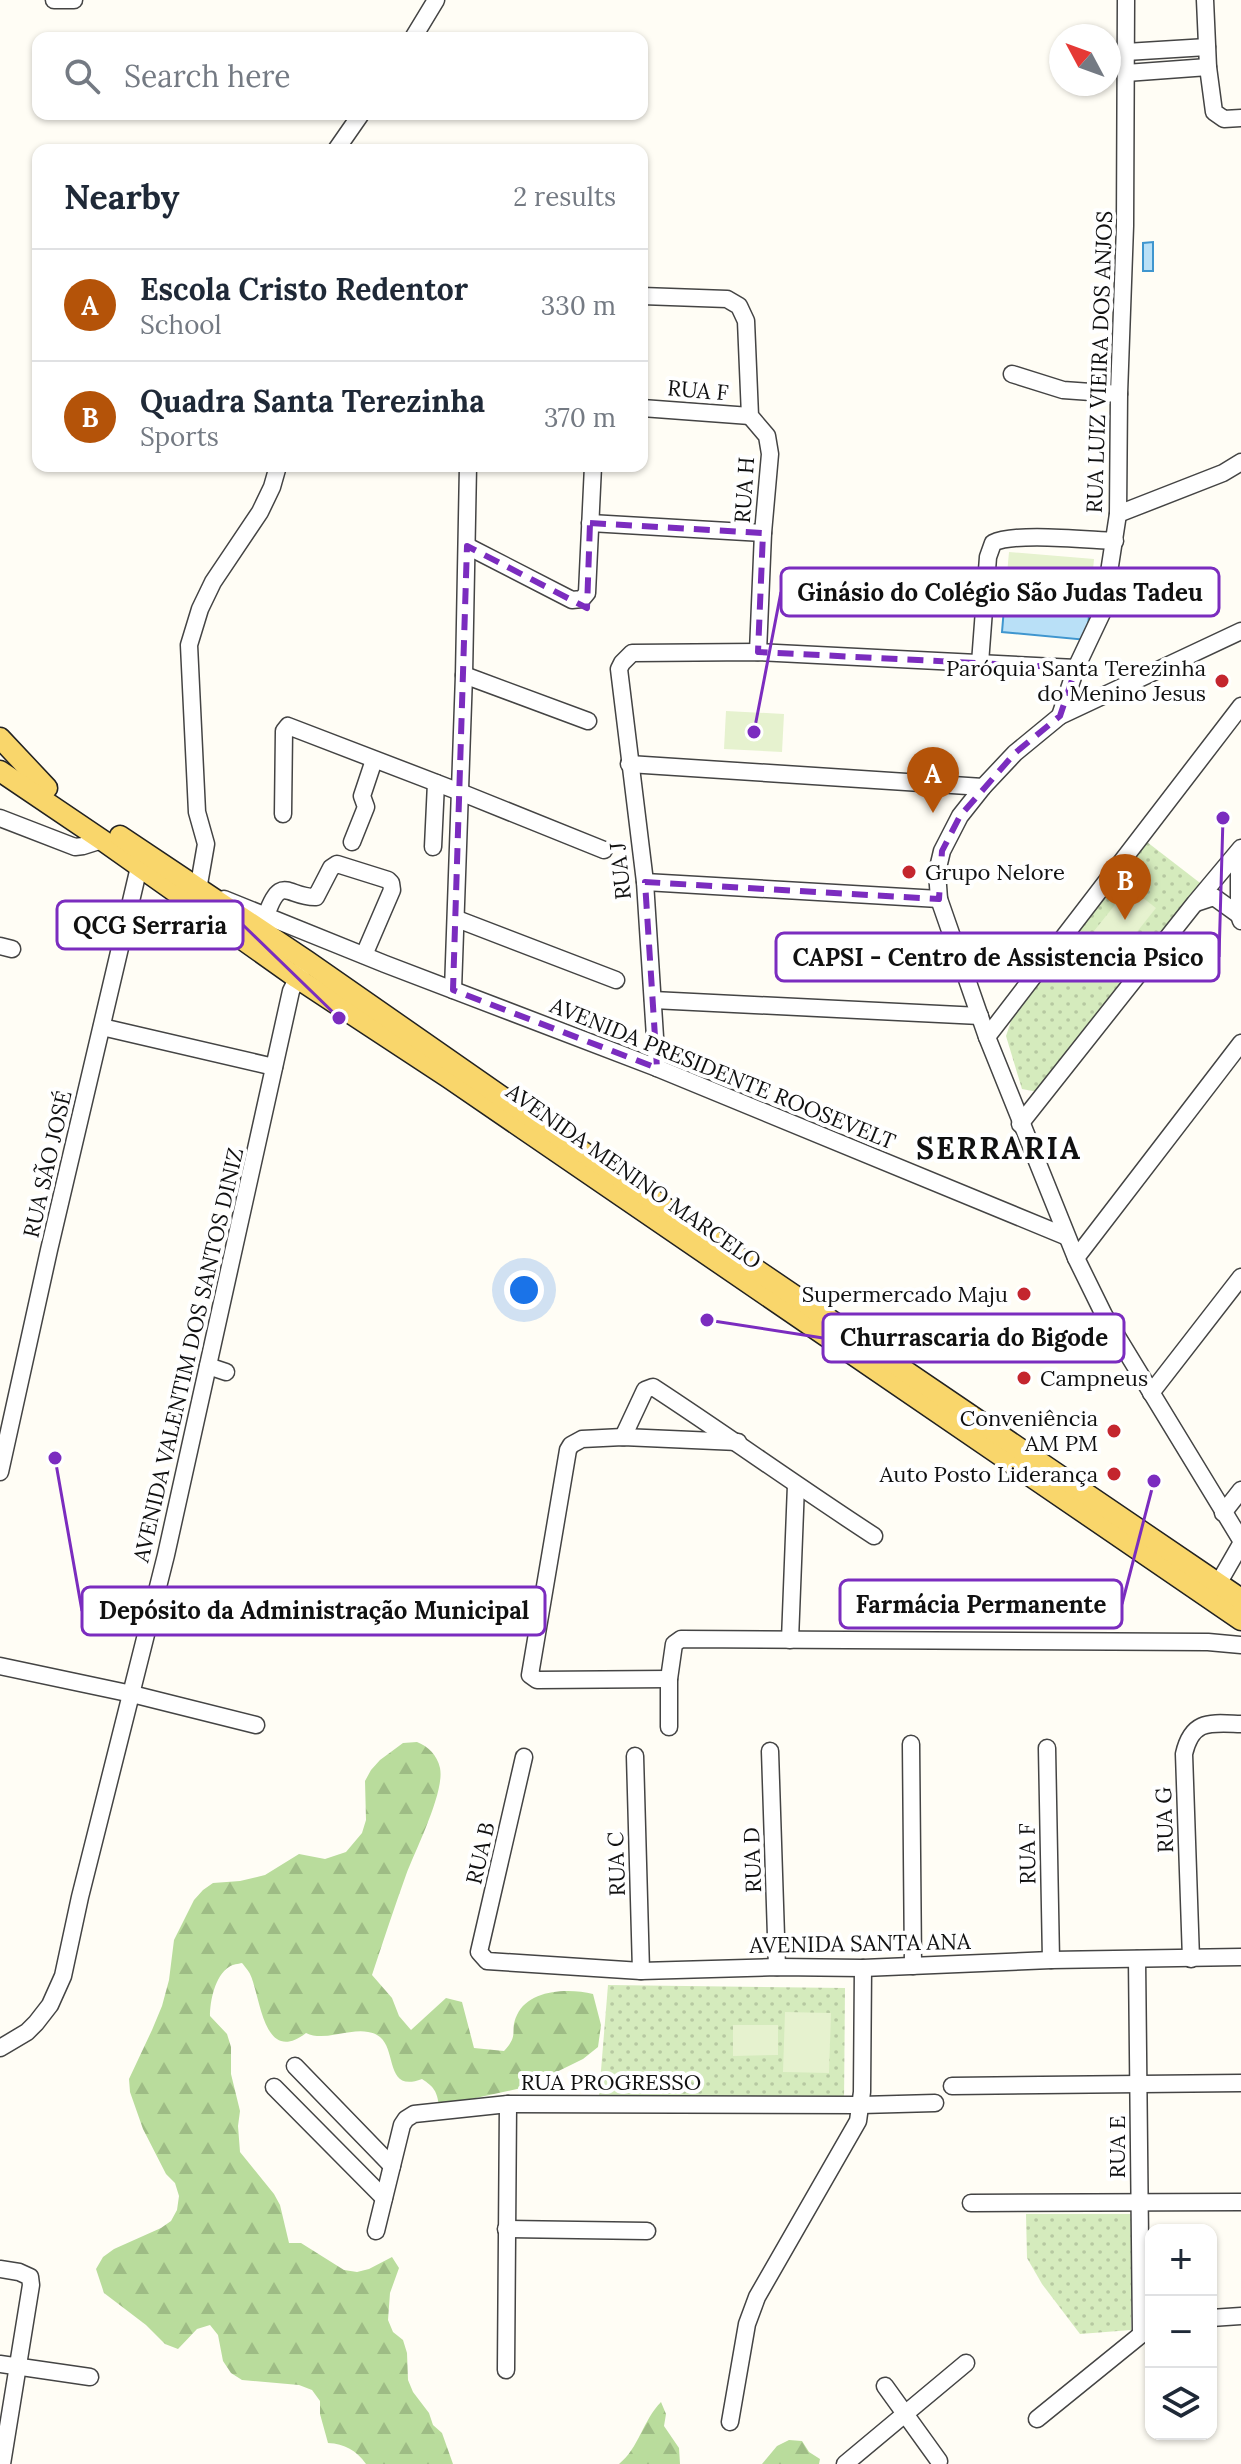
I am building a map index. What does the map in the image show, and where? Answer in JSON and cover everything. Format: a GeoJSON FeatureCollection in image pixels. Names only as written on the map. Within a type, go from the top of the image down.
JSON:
{"type":"FeatureCollection","features":[{"type":"Feature","properties":{"kind":"main road"},"geometry":{"type":"LineString","coordinates":[[0,738],[47,788]]}},
{"type":"Feature","properties":{"kind":"main road","name":"AVENIDA MENINO MARCELO"},"geometry":{"type":"LineString","coordinates":[[0,756],[205,894],[449,1078],[1214,1592],[1241,1620]]}},
{"type":"Feature","properties":{"kind":"main road","name":"AVENIDA MENINO MARCELO"},"geometry":{"type":"LineString","coordinates":[[0,771],[139,867],[302,969]]}},
{"type":"Feature","properties":{"kind":"main road","name":"AVENIDA MENINO MARCELO"},"geometry":{"type":"LineString","coordinates":[[1214,1592],[1241,1599]]}},
{"type":"Feature","properties":{"kind":"street"},"geometry":{"type":"LineString","coordinates":[[54,0],[74,0]]}},
{"type":"Feature","properties":{"kind":"street"},"geometry":{"type":"LineString","coordinates":[[417,32],[436,0]]}},
{"type":"Feature","properties":{"kind":"street","name":"RUA LUIZ VIEIRA DOS ANJOS"},"geometry":{"type":"LineString","coordinates":[[1060,716],[1076,668],[1103,611],[1118,514],[1125,226],[1126,0]]}},
{"type":"Feature","properties":{"kind":"street"},"geometry":{"type":"LineString","coordinates":[[1205,0],[1214,112],[1224,119],[1241,118]]}},
{"type":"Feature","properties":{"kind":"street"},"geometry":{"type":"LineString","coordinates":[[1126,52],[1207,47]]}},
{"type":"Feature","properties":{"kind":"street"},"geometry":{"type":"LineString","coordinates":[[1126,73],[1208,67]]}},
{"type":"Feature","properties":{"kind":"street"},"geometry":{"type":"LineString","coordinates":[[340,144],[357,120]]}},
{"type":"Feature","properties":{"kind":"street","name":"RUA H"},"geometry":{"type":"LineString","coordinates":[[648,296],[727,299],[739,306],[746,321],[750,416],[769,443],[758,652]]}},
{"type":"Feature","properties":{"kind":"street"},"geometry":{"type":"LineString","coordinates":[[1012,374],[1063,390],[1119,394]]}},
{"type":"Feature","properties":{"kind":"street","name":"RUA F"},"geometry":{"type":"LineString","coordinates":[[648,408],[750,416]]}},
{"type":"Feature","properties":{"kind":"street"},"geometry":{"type":"LineString","coordinates":[[1118,514],[1223,473],[1241,462]]}},
{"type":"Feature","properties":{"kind":"street"},"geometry":{"type":"LineString","coordinates":[[205,894],[206,844],[197,812],[189,645],[200,609],[213,582],[260,512],[276,472]]}},
{"type":"Feature","properties":{"kind":"street"},"geometry":{"type":"LineString","coordinates":[[453,990],[468,472]]}},
{"type":"Feature","properties":{"kind":"street"},"geometry":{"type":"LineString","coordinates":[[467,546],[572,600],[582,599],[587,593],[593,472]]}},
{"type":"Feature","properties":{"kind":"street"},"geometry":{"type":"LineString","coordinates":[[590,523],[763,533]]}},
{"type":"Feature","properties":{"kind":"street"},"geometry":{"type":"LineString","coordinates":[[980,663],[988,557],[993,543],[1030,539],[1115,541]]}},
{"type":"Feature","properties":{"kind":"street"},"geometry":{"type":"LineString","coordinates":[[1214,1592],[1241,1542],[1104,1315],[1065,1236],[987,1037],[939,899],[937,872],[942,851],[960,816],[1015,753],[1060,716],[1241,631]]}},
{"type":"Feature","properties":{"kind":"street"},"geometry":{"type":"LineString","coordinates":[[758,652],[1076,668]]}},
{"type":"Feature","properties":{"kind":"street","name":"RUA J"},"geometry":{"type":"LineString","coordinates":[[657,1068],[645,882],[619,669],[632,653],[758,652]]}},
{"type":"Feature","properties":{"kind":"street"},"geometry":{"type":"LineString","coordinates":[[464,675],[588,721]]}},
{"type":"Feature","properties":{"kind":"street"},"geometry":{"type":"LineString","coordinates":[[987,1037],[1241,706]]}},
{"type":"Feature","properties":{"kind":"street"},"geometry":{"type":"LineString","coordinates":[[283,814],[284,731],[288,726],[604,850]]}},
{"type":"Feature","properties":{"kind":"street"},"geometry":{"type":"LineString","coordinates":[[352,842],[366,807],[362,796],[374,760]]}},
{"type":"Feature","properties":{"kind":"street"},"geometry":{"type":"LineString","coordinates":[[629,764],[983,787]]}},
{"type":"Feature","properties":{"kind":"street"},"geometry":{"type":"LineString","coordinates":[[433,847],[436,783]]}},
{"type":"Feature","properties":{"kind":"street"},"geometry":{"type":"LineString","coordinates":[[0,818],[75,847],[102,840]]}},
{"type":"Feature","properties":{"kind":"street"},"geometry":{"type":"LineString","coordinates":[[1020,1124],[1240,850]]}},
{"type":"Feature","properties":{"kind":"street"},"geometry":{"type":"LineString","coordinates":[[1240,850],[1240,918]]}},
{"type":"Feature","properties":{"kind":"street"},"geometry":{"type":"LineString","coordinates":[[266,916],[273,898],[283,890],[316,897],[331,868],[337,864],[388,880],[392,890],[364,955]]}},
{"type":"Feature","properties":{"kind":"street","name":"RUA SÃO JOSÉ"},"geometry":{"type":"LineString","coordinates":[[0,1472],[139,867]]}},
{"type":"Feature","properties":{"kind":"street"},"geometry":{"type":"LineString","coordinates":[[645,882],[939,899]]}},
{"type":"Feature","properties":{"kind":"street","name":"AVENIDA PRESIDENTE ROOSEVELT"},"geometry":{"type":"LineString","coordinates":[[205,894],[225,899],[657,1068],[1065,1236]]}},
{"type":"Feature","properties":{"kind":"street"},"geometry":{"type":"LineString","coordinates":[[1195,903],[1214,897],[1240,918]]}},
{"type":"Feature","properties":{"kind":"street"},"geometry":{"type":"LineString","coordinates":[[457,919],[616,980]]}},
{"type":"Feature","properties":{"kind":"street","name":"AVENIDA VALENTIM DOS SANTOS DINIZ"},"geometry":{"type":"LineString","coordinates":[[0,2048],[36,2023],[50,2005],[63,1976],[132,1694],[159,1553],[208,1366],[291,991],[302,969]]}},
{"type":"Feature","properties":{"kind":"street"},"geometry":{"type":"LineString","coordinates":[[653,1000],[980,1016]]}},
{"type":"Feature","properties":{"kind":"street"},"geometry":{"type":"LineString","coordinates":[[102,1027],[274,1067]]}},
{"type":"Feature","properties":{"kind":"street"},"geometry":{"type":"LineString","coordinates":[[1076,1258],[1241,1043]]}},
{"type":"Feature","properties":{"kind":"street"},"geometry":{"type":"LineString","coordinates":[[1151,1393],[1241,1277]]}},
{"type":"Feature","properties":{"kind":"street"},"geometry":{"type":"LineString","coordinates":[[208,1366],[226,1372]]}},
{"type":"Feature","properties":{"kind":"street"},"geometry":{"type":"LineString","coordinates":[[623,1437],[645,1390],[653,1387],[874,1536]]}},
{"type":"Feature","properties":{"kind":"street"},"geometry":{"type":"LineString","coordinates":[[669,1679],[537,1680],[530,1675],[568,1450],[582,1439],[623,1437],[738,1442]]}},
{"type":"Feature","properties":{"kind":"street"},"geometry":{"type":"LineString","coordinates":[[790,1640],[796,1485]]}},
{"type":"Feature","properties":{"kind":"street"},"geometry":{"type":"LineString","coordinates":[[1223,1513],[1241,1490]]}},
{"type":"Feature","properties":{"kind":"street"},"geometry":{"type":"LineString","coordinates":[[669,1727],[669,1679],[676,1641],[681,1639],[1208,1642],[1241,1645]]}},
{"type":"Feature","properties":{"kind":"street"},"geometry":{"type":"LineString","coordinates":[[0,1666],[256,1725]]}},
{"type":"Feature","properties":{"kind":"street","name":"RUA G"},"geometry":{"type":"LineString","coordinates":[[1191,1959],[1184,1754],[1191,1734],[1203,1724],[1241,1724]]}},
{"type":"Feature","properties":{"kind":"street"},"geometry":{"type":"LineString","coordinates":[[911,1744],[913,1966]]}},
{"type":"Feature","properties":{"kind":"street","name":"RUA F"},"geometry":{"type":"LineString","coordinates":[[1047,1748],[1051,1960]]}},
{"type":"Feature","properties":{"kind":"street","name":"RUA D"},"geometry":{"type":"LineString","coordinates":[[770,1751],[777,1967]]}},
{"type":"Feature","properties":{"kind":"street","name":"RUA C"},"geometry":{"type":"LineString","coordinates":[[635,1756],[641,1971]]}},
{"type":"Feature","properties":{"kind":"street","name":"RUA B"},"geometry":{"type":"LineString","coordinates":[[482,1958],[479,1952],[524,1757]]}},
{"type":"Feature","properties":{"kind":"street","name":"AVENIDA SANTA ANA"},"geometry":{"type":"LineString","coordinates":[[482,1958],[487,1961],[641,1971],[1241,1957]]}},
{"type":"Feature","properties":{"kind":"street","name":"RUA E"},"geometry":{"type":"LineString","coordinates":[[1137,1959],[1139,2203],[1145,2312]]}},
{"type":"Feature","properties":{"kind":"street"},"geometry":{"type":"LineString","coordinates":[[730,2422],[747,2324],[757,2297],[858,2121],[861,2105],[863,1968]]}},
{"type":"Feature","properties":{"kind":"street"},"geometry":{"type":"LineString","coordinates":[[295,2066],[392,2166]]}},
{"type":"Feature","properties":{"kind":"street"},"geometry":{"type":"LineString","coordinates":[[952,2086],[1241,2083]]}},
{"type":"Feature","properties":{"kind":"street"},"geometry":{"type":"LineString","coordinates":[[274,2087],[384,2198]]}},
{"type":"Feature","properties":{"kind":"street","name":"RUA PROGRESSO"},"geometry":{"type":"LineString","coordinates":[[376,2231],[402,2125],[408,2116],[508,2104],[935,2103]]}},
{"type":"Feature","properties":{"kind":"street"},"geometry":{"type":"LineString","coordinates":[[506,2370],[508,2104]]}},
{"type":"Feature","properties":{"kind":"street"},"geometry":{"type":"LineString","coordinates":[[971,2203],[1241,2202]]}},
{"type":"Feature","properties":{"kind":"street"},"geometry":{"type":"LineString","coordinates":[[506,2229],[647,2231]]}},
{"type":"Feature","properties":{"kind":"street"},"geometry":{"type":"LineString","coordinates":[[0,2269],[30,2277],[31,2285],[8,2365],[2,2464]]}},
{"type":"Feature","properties":{"kind":"street"},"geometry":{"type":"LineString","coordinates":[[1217,2318],[1241,2316]]}},
{"type":"Feature","properties":{"kind":"street"},"geometry":{"type":"LineString","coordinates":[[1037,2419],[1145,2331]]}},
{"type":"Feature","properties":{"kind":"street"},"geometry":{"type":"LineString","coordinates":[[845,2464],[966,2363]]}},
{"type":"Feature","properties":{"kind":"street"},"geometry":{"type":"LineString","coordinates":[[8,2365],[90,2377]]}},
{"type":"Feature","properties":{"kind":"street"},"geometry":{"type":"LineString","coordinates":[[885,2386],[939,2461]]}},
{"type":"Feature","properties":{"kind":"highlighted area"},"geometry":{"type":"Polygon","coordinates":[[[590,523],[763,533],[758,652],[1076,668],[1060,716],[1015,753],[960,816],[942,851],[939,899],[645,882],[657,1068],[453,990],[467,546],[587,608],[590,523]]]}},
{"type":"Feature","properties":{"kind":"green space"},"geometry":{"type":"Polygon","coordinates":[[[1009,552],[1094,559],[1090,603],[1005,596],[1009,552]]]}},
{"type":"Feature","properties":{"kind":"green space"},"geometry":{"type":"Polygon","coordinates":[[[726,711],[784,714],[782,752],[724,749],[726,711]]]}},
{"type":"Feature","properties":{"kind":"green space"},"geometry":{"type":"Polygon","coordinates":[[[1147,842],[1204,886],[1038,1092],[1022,1089],[1006,1036],[1011,1021],[1147,842]]]}},
{"type":"Feature","properties":{"kind":"green space"},"geometry":{"type":"Polygon","coordinates":[[[1129,887],[1156,908],[1121,952],[1094,931],[1129,887]]]}},
{"type":"Feature","properties":{"kind":"green space"},"geometry":{"type":"Polygon","coordinates":[[[417,1742],[432,1752],[439,1763],[438,1791],[372,1975],[392,1998],[399,2016],[411,2030],[446,1998],[462,2002],[474,2048],[504,2051],[512,2040],[515,2020],[523,2006],[550,1992],[593,1994],[601,2025],[598,2047],[583,2059],[526,2087],[439,2106],[436,2093],[422,2079],[410,2082],[397,2076],[389,2051],[380,2037],[363,2031],[324,2036],[306,2033],[292,2041],[281,2041],[272,2035],[266,2024],[254,1984],[242,1963],[231,1966],[220,1976],[212,1996],[210,2016],[227,2034],[231,2047],[231,2074],[240,2111],[240,2152],[280,2205],[289,2243],[301,2243],[344,2270],[357,2272],[369,2269],[392,2257],[399,2268],[390,2293],[388,2320],[393,2332],[403,2340],[408,2380],[413,2392],[429,2413],[433,2425],[442,2433],[453,2464],[366,2464],[350,2449],[328,2443],[320,2414],[320,2401],[312,2390],[299,2385],[242,2380],[231,2373],[223,2361],[218,2335],[210,2325],[197,2329],[178,2349],[165,2344],[104,2293],[96,2269],[103,2257],[161,2228],[171,2221],[177,2210],[179,2196],[175,2183],[166,2174],[143,2129],[130,2092],[129,2079],[162,2006],[174,1940],[194,1900],[213,1883],[265,1875],[299,1854],[325,1859],[346,1852],[362,1833],[366,1820],[365,1781],[371,1770],[403,1743],[417,1742]]]}},
{"type":"Feature","properties":{"kind":"green space"},"geometry":{"type":"Polygon","coordinates":[[[608,1985],[845,1988],[844,2103],[598,2107],[608,1985]]]}},
{"type":"Feature","properties":{"kind":"green space"},"geometry":{"type":"Polygon","coordinates":[[[785,2012],[831,2013],[829,2073],[783,2072],[785,2012]]]}},
{"type":"Feature","properties":{"kind":"green space"},"geometry":{"type":"Polygon","coordinates":[[[733,2025],[778,2025],[778,2055],[733,2056],[733,2025]]]}},
{"type":"Feature","properties":{"kind":"green space"},"geometry":{"type":"Polygon","coordinates":[[[1026,2214],[1133,2214],[1131,2330],[1080,2334],[1042,2284],[1027,2258],[1026,2214]]]}},
{"type":"Feature","properties":{"kind":"green space"},"geometry":{"type":"Polygon","coordinates":[[[661,2402],[666,2414],[664,2426],[679,2448],[680,2464],[619,2464],[631,2450],[661,2402]]]}},
{"type":"Feature","properties":{"kind":"green space"},"geometry":{"type":"Polygon","coordinates":[[[789,2440],[802,2441],[809,2452],[820,2459],[819,2464],[762,2464],[777,2446],[789,2440]]]}},
{"type":"Feature","properties":{"kind":"water"},"geometry":{"type":"Polygon","coordinates":[[[1153,242],[1153,271],[1143,271],[1143,243],[1153,242]]]}},
{"type":"Feature","properties":{"kind":"water"},"geometry":{"type":"Polygon","coordinates":[[[1005,596],[1090,603],[1087,640],[1002,632],[1005,596]]]}},
{"type":"Feature","properties":{"kind":"place","name":"Paróquia Santa Terezinha do Menino Jesus"},"geometry":{"type":"Point","coordinates":[1222,681]}},
{"type":"Feature","properties":{"kind":"place","name":"Ginásio do Colégio São Judas Tadeu"},"geometry":{"type":"Point","coordinates":[754,732]}},
{"type":"Feature","properties":{"kind":"place","name":"Escola Cristo Redentor"},"geometry":{"type":"Point","coordinates":[933,813]}},
{"type":"Feature","properties":{"kind":"place","name":"CAPSI - Centro de Assistencia Psico"},"geometry":{"type":"Point","coordinates":[1223,818]}},
{"type":"Feature","properties":{"kind":"place","name":"Grupo Nelore"},"geometry":{"type":"Point","coordinates":[909,872]}},
{"type":"Feature","properties":{"kind":"place","name":"Quadra Santa Terezinha"},"geometry":{"type":"Point","coordinates":[1125,920]}},
{"type":"Feature","properties":{"kind":"place","name":"QCG Serraria"},"geometry":{"type":"Point","coordinates":[339,1018]}},
{"type":"Feature","properties":{"kind":"place","name":"Supermercado Maju"},"geometry":{"type":"Point","coordinates":[1024,1294]}},
{"type":"Feature","properties":{"kind":"place","name":"Churrascaria do Bigode"},"geometry":{"type":"Point","coordinates":[707,1320]}},
{"type":"Feature","properties":{"kind":"place","name":"Campneus"},"geometry":{"type":"Point","coordinates":[1024,1378]}},
{"type":"Feature","properties":{"kind":"place","name":"Conveniência AM PM"},"geometry":{"type":"Point","coordinates":[1114,1431]}},
{"type":"Feature","properties":{"kind":"place","name":"Depósito da Administração Municipal"},"geometry":{"type":"Point","coordinates":[55,1458]}},
{"type":"Feature","properties":{"kind":"place","name":"Auto Posto Liderança"},"geometry":{"type":"Point","coordinates":[1114,1474]}},
{"type":"Feature","properties":{"kind":"place","name":"Farmácia Permanente"},"geometry":{"type":"Point","coordinates":[1154,1481]}},
{"type":"Feature","properties":{"kind":"district","name":"SERRARIA"},"geometry":{"type":"Point","coordinates":[999,1149]}}]}
